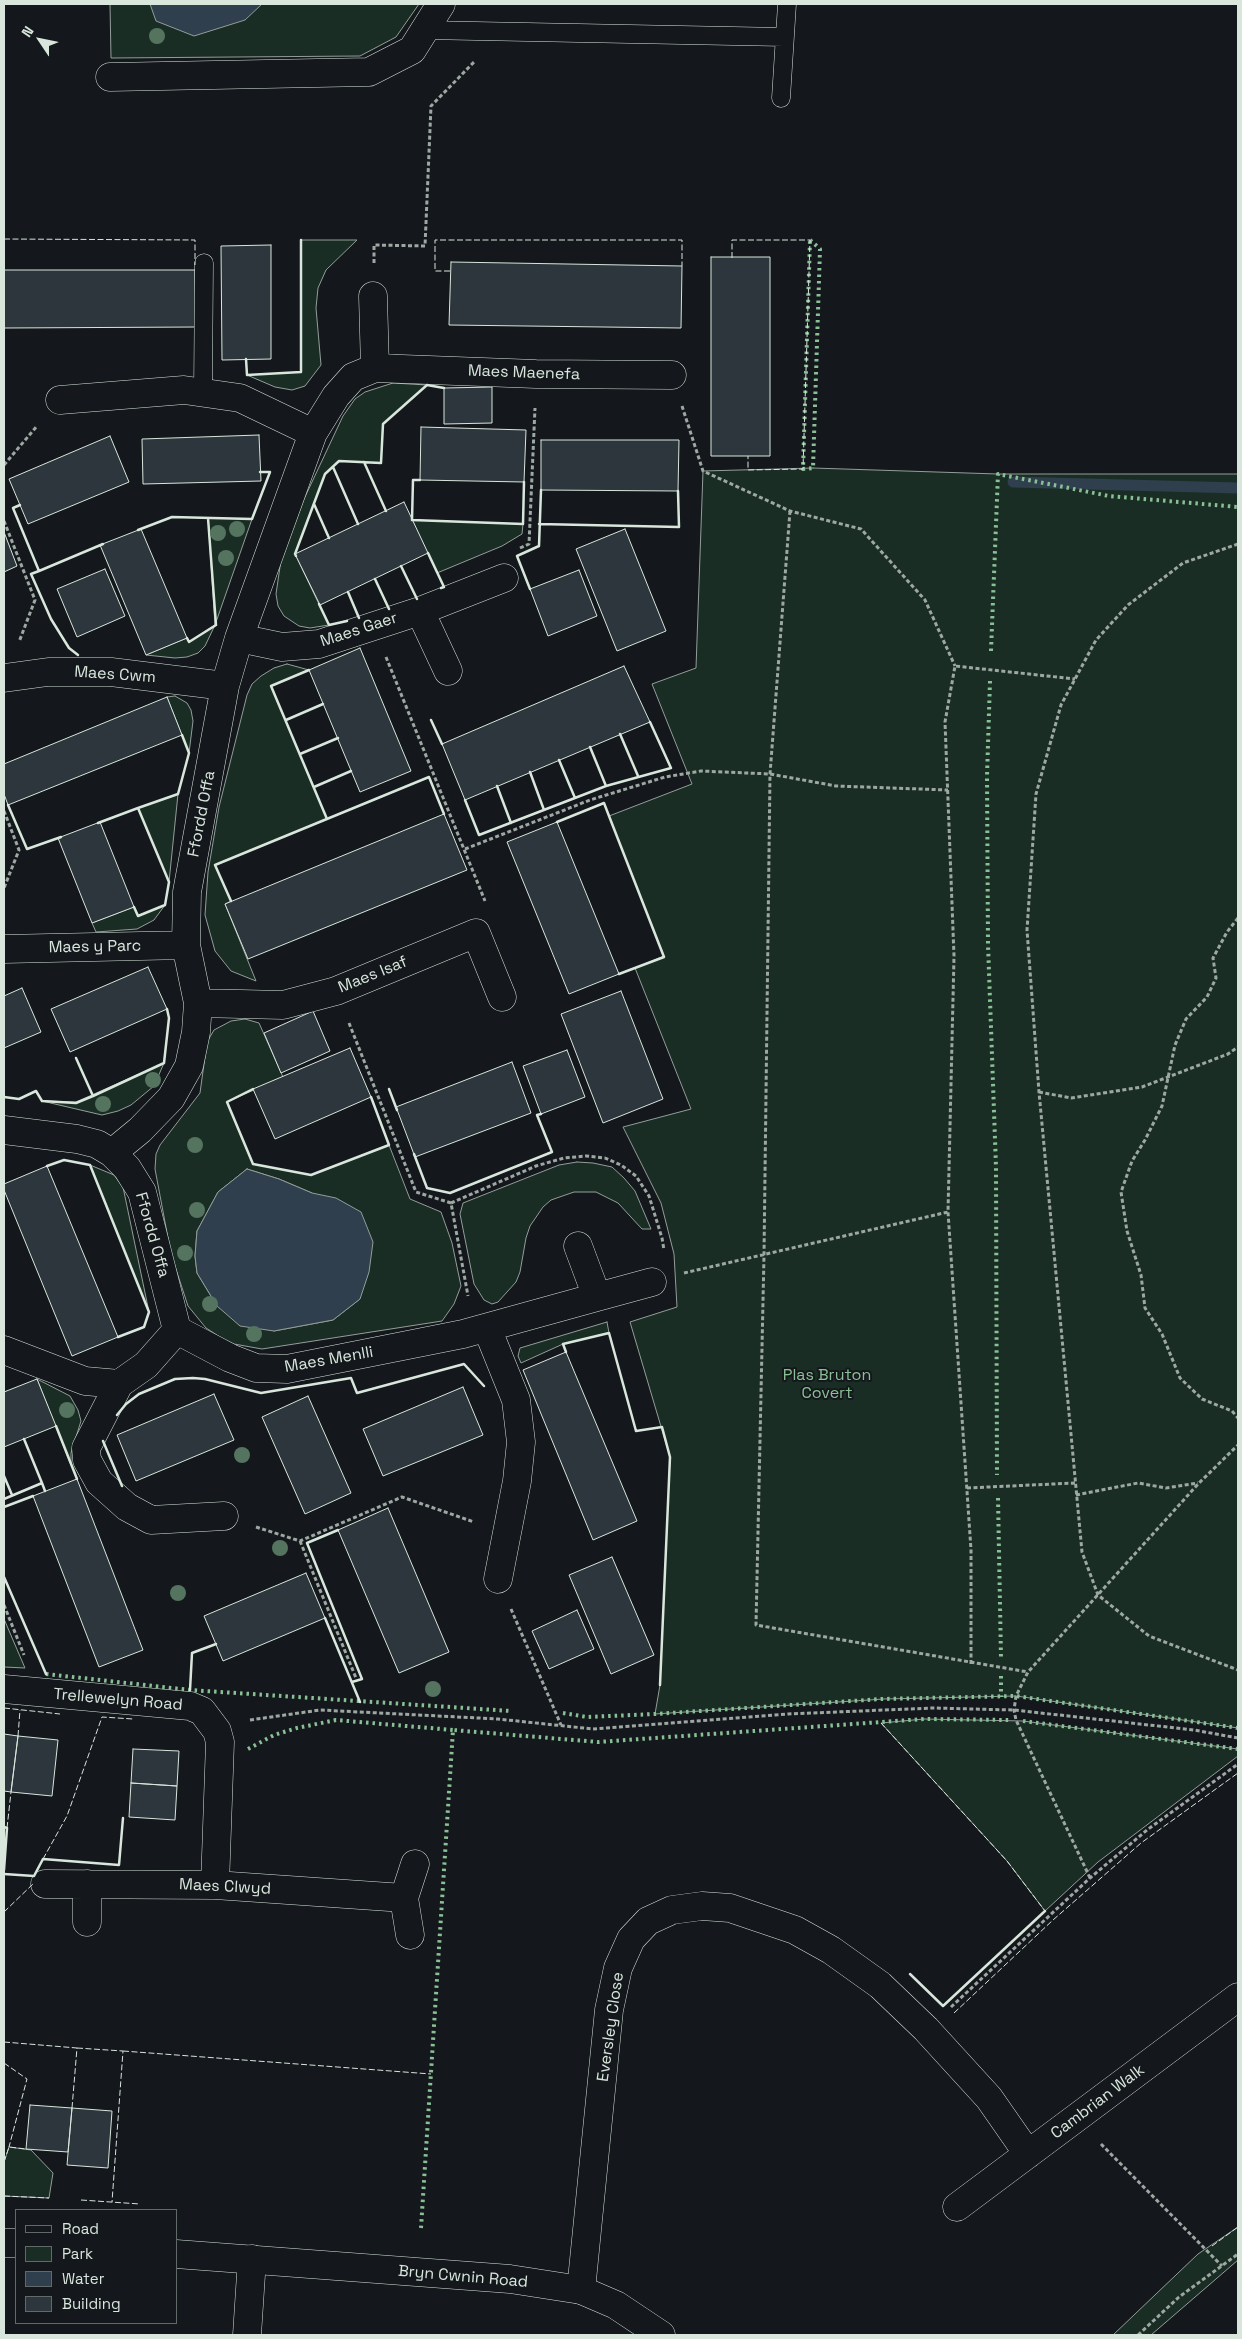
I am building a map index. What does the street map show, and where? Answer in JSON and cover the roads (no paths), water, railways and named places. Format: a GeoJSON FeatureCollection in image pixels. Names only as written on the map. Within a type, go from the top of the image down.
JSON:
{"type":"FeatureCollection","features":[{"type":"Feature","properties":{"kind":"street"},"geometry":{"type":"LineString","coordinates":[[110,77],[369,72],[412,50],[441,4]]}},
{"type":"Feature","properties":{"kind":"street"},"geometry":{"type":"LineString","coordinates":[[373,296],[375,368]]}},
{"type":"Feature","properties":{"kind":"street","name":"Maes Maenefa"},"geometry":{"type":"LineString","coordinates":[[375,368],[536,374],[672,375]]}},
{"type":"Feature","properties":{"kind":"street","name":"Ffordd Offa"},"geometry":{"type":"LineString","coordinates":[[177,1330],[142,1192],[126,1168],[112,1153],[140,1130],[171,1098],[189,1066],[196,1032],[198,1002],[186,945],[187,892],[225,686],[239,638],[313,433],[336,396],[353,378],[375,368]]}},
{"type":"Feature","properties":{"kind":"street"},"geometry":{"type":"LineString","coordinates":[[60,400],[184,390],[240,398],[313,433]]}},
{"type":"Feature","properties":{"kind":"street","name":"Maes Gaer"},"geometry":{"type":"LineString","coordinates":[[239,638],[282,647],[319,644],[420,610],[504,578]]}},
{"type":"Feature","properties":{"kind":"street","name":"Maes Gaer"},"geometry":{"type":"LineString","coordinates":[[420,610],[448,671]]}},
{"type":"Feature","properties":{"kind":"street","name":"Maes Cwm"},"geometry":{"type":"LineString","coordinates":[[4,678],[48,672],[111,672],[225,686]]}},
{"type":"Feature","properties":{"kind":"street","name":"Maes Isaf"},"geometry":{"type":"LineString","coordinates":[[198,1002],[283,1005],[336,990],[476,933],[502,997]]}},
{"type":"Feature","properties":{"kind":"street","name":"Maes y Parc"},"geometry":{"type":"LineString","coordinates":[[4,949],[186,945]]}},
{"type":"Feature","properties":{"kind":"street"},"geometry":{"type":"LineString","coordinates":[[4,1130],[77,1139],[97,1144],[112,1153]]}},
{"type":"Feature","properties":{"kind":"street"},"geometry":{"type":"LineString","coordinates":[[578,1246],[597,1297]]}},
{"type":"Feature","properties":{"kind":"street","name":"Maes Menlli"},"geometry":{"type":"LineString","coordinates":[[177,1330],[230,1358],[256,1368],[287,1369],[481,1330],[660,1279]]}},
{"type":"Feature","properties":{"kind":"street"},"geometry":{"type":"LineString","coordinates":[[177,1330],[146,1366],[119,1384],[86,1448],[87,1460],[99,1482],[127,1507],[151,1520],[224,1516]]}},
{"type":"Feature","properties":{"kind":"street"},"geometry":{"type":"LineString","coordinates":[[481,1330],[516,1400],[521,1442],[517,1481],[498,1579]]}},
{"type":"Feature","properties":{"kind":"street"},"geometry":{"type":"LineString","coordinates":[[4,1350],[85,1381],[119,1384]]}},
{"type":"Feature","properties":{"kind":"street","name":"Trellewelyn Road"},"geometry":{"type":"LineString","coordinates":[[4,1689],[190,1706],[202,1711],[217,1731],[220,1742],[215,1885]]}},
{"type":"Feature","properties":{"kind":"street"},"geometry":{"type":"LineString","coordinates":[[410,1935],[404,1898],[415,1864]]}},
{"type":"Feature","properties":{"kind":"street","name":"Maes Clwyd"},"geometry":{"type":"LineString","coordinates":[[45,1884],[215,1885],[404,1898]]}},
{"type":"Feature","properties":{"kind":"street"},"geometry":{"type":"LineString","coordinates":[[87,1884],[87,1922]]}},
{"type":"Feature","properties":{"kind":"street","name":"Eversley Close"},"geometry":{"type":"LineString","coordinates":[[581,2290],[610,2010],[618,1968],[631,1939],[648,1921],[672,1910],[702,1906],[730,1908],[795,1930],[832,1950],[880,1985],[926,2029],[989,2098],[1028,2154]]}},
{"type":"Feature","properties":{"kind":"street","name":"Cambrian Walk"},"geometry":{"type":"LineString","coordinates":[[957,2207],[1238,1997]]}},
{"type":"Feature","properties":{"kind":"street","name":"Bryn Cwnin Road"},"geometry":{"type":"LineString","coordinates":[[178,2254],[510,2280],[581,2290],[616,2305],[661,2335]]}},
{"type":"Feature","properties":{"kind":"street"},"geometry":{"type":"LineString","coordinates":[[247,2335],[252,2259]]}},
{"type":"Feature","properties":{"kind":"lane"},"geometry":{"type":"LineString","coordinates":[[781,98],[787,4]]}},
{"type":"Feature","properties":{"kind":"lane"},"geometry":{"type":"LineString","coordinates":[[424,30],[784,37]]}},
{"type":"Feature","properties":{"kind":"lane"},"geometry":{"type":"LineString","coordinates":[[203,393],[204,263]]}},
{"type":"Feature","properties":{"kind":"water"},"geometry":{"type":"Polygon","coordinates":[[[150,4],[262,4],[245,20],[194,36],[156,21],[150,4]]]}},
{"type":"Feature","properties":{"kind":"water"},"geometry":{"type":"Polygon","coordinates":[[[247,1169],[279,1179],[312,1193],[336,1198],[361,1212],[373,1242],[369,1272],[360,1299],[333,1320],[274,1331],[240,1326],[217,1306],[197,1273],[195,1256],[197,1231],[218,1192],[247,1169]]]}},
{"type":"Feature","properties":{"kind":"waterway"},"geometry":{"type":"LineString","coordinates":[[1013,482],[1238,488]]}},
{"type":"Feature","properties":{"kind":"park label","name":"Plas Bruton Covert"},"geometry":{"type":"Point","coordinates":[827,1385]}}]}
